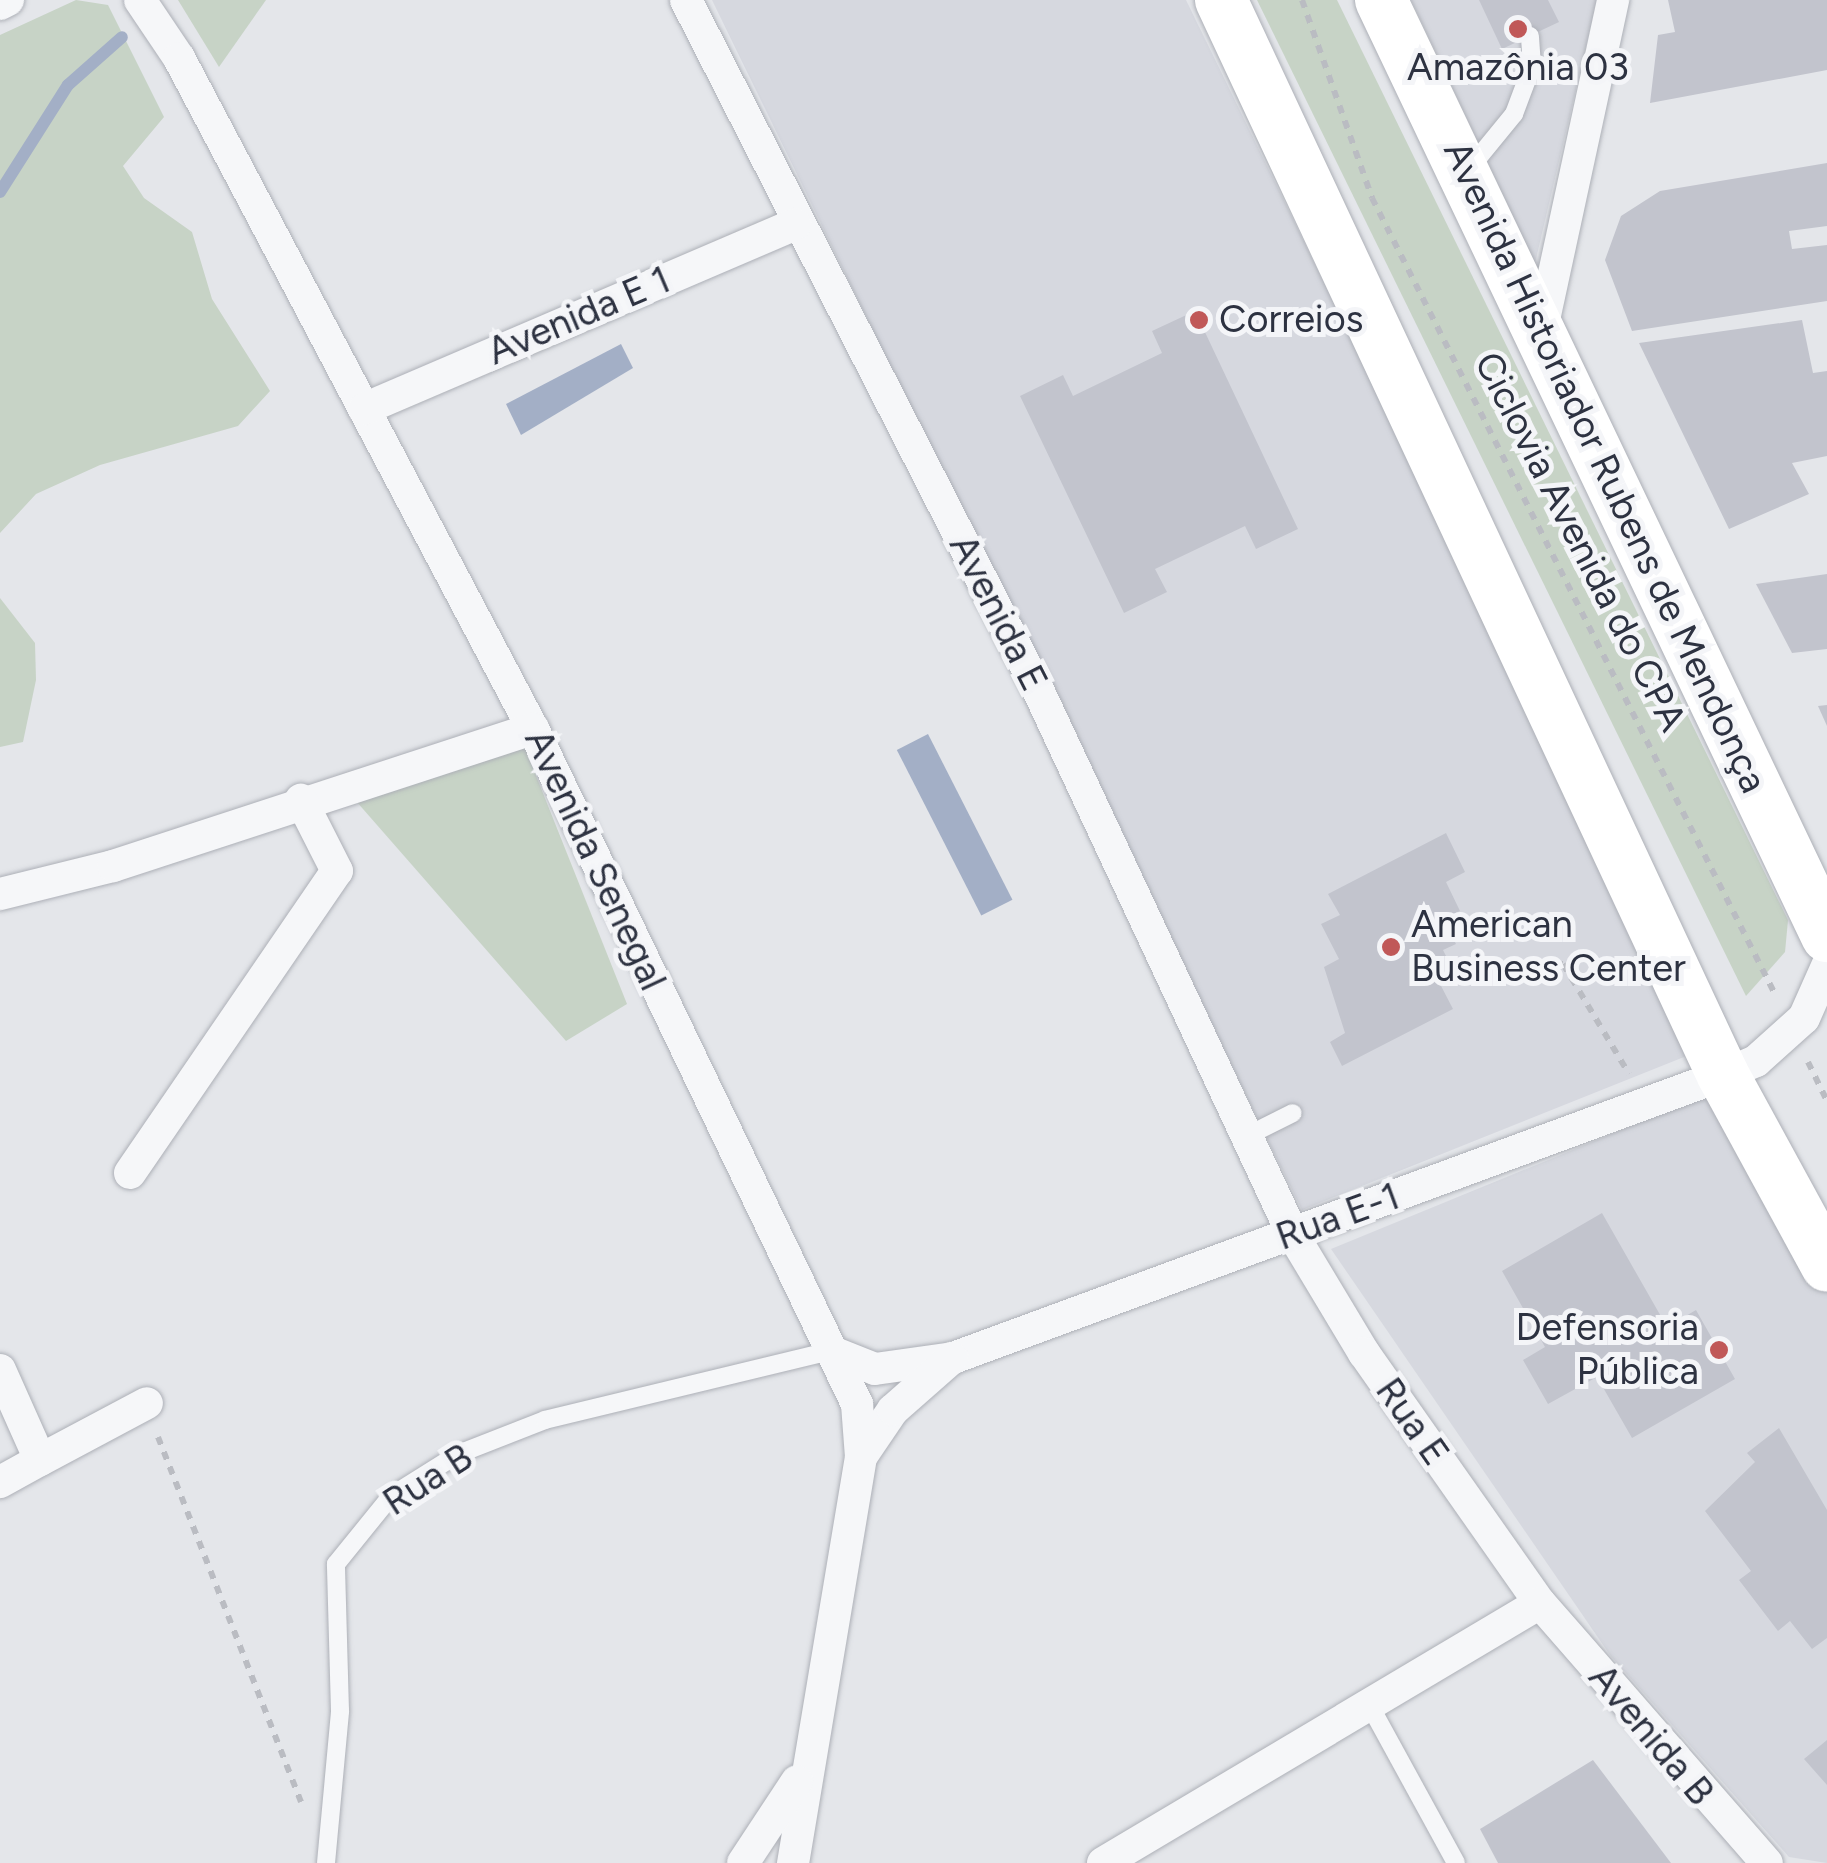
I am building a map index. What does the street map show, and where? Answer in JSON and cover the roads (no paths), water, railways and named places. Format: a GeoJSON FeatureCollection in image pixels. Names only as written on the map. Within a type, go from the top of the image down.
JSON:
{"type":"FeatureCollection","features":[{"type":"Feature","properties":{"kind":"main road"},"geometry":{"type":"LineString","coordinates":[[1221,0],[1723,1075],[1827,1266]]}},
{"type":"Feature","properties":{"kind":"main road","name":"Avenida Historiador Rubens de Mendonça"},"geometry":{"type":"LineString","coordinates":[[1380,0],[1542,329],[1827,936]]}},
{"type":"Feature","properties":{"kind":"street"},"geometry":{"type":"LineString","coordinates":[[0,4],[8,0]]}},
{"type":"Feature","properties":{"kind":"street","name":"Avenida Senegal"},"geometry":{"type":"LineString","coordinates":[[140,0],[533,728],[857,1404],[862,1457],[805,1769],[794,1863]]}},
{"type":"Feature","properties":{"kind":"street","name":"Avenida E"},"geometry":{"type":"LineString","coordinates":[[686,0],[794,224],[1039,692],[1293,1234]]}},
{"type":"Feature","properties":{"kind":"street"},"geometry":{"type":"LineString","coordinates":[[1542,329],[1612,0]]}},
{"type":"Feature","properties":{"kind":"street","name":"Avenida E 1"},"geometry":{"type":"LineString","coordinates":[[364,409],[794,224]]}},
{"type":"Feature","properties":{"kind":"street"},"geometry":{"type":"LineString","coordinates":[[0,894],[113,866],[300,800],[533,728]]}},
{"type":"Feature","properties":{"kind":"street"},"geometry":{"type":"LineString","coordinates":[[130,1174],[338,871],[300,800]]}},
{"type":"Feature","properties":{"kind":"street","name":"Rua E-1"},"geometry":{"type":"LineString","coordinates":[[830,1351],[875,1369],[953,1358],[1723,1075],[1792,1030],[1827,966]]}},
{"type":"Feature","properties":{"kind":"street","name":"Rua E"},"geometry":{"type":"LineString","coordinates":[[1293,1234],[1364,1353],[1540,1603]]}},
{"type":"Feature","properties":{"kind":"street","name":"Rua E-1"},"geometry":{"type":"LineString","coordinates":[[862,1457],[894,1410],[953,1358]]}},
{"type":"Feature","properties":{"kind":"street"},"geometry":{"type":"LineString","coordinates":[[0,1370],[40,1460]]}},
{"type":"Feature","properties":{"kind":"street"},"geometry":{"type":"LineString","coordinates":[[0,1482],[147,1402]]}},
{"type":"Feature","properties":{"kind":"street"},"geometry":{"type":"LineString","coordinates":[[1103,1863],[1540,1603]]}},
{"type":"Feature","properties":{"kind":"street","name":"Avenida B"},"geometry":{"type":"LineString","coordinates":[[1540,1603],[1767,1863]]}},
{"type":"Feature","properties":{"kind":"street","name":"Avenida Senegal"},"geometry":{"type":"LineString","coordinates":[[743,1863],[805,1769]]}},
{"type":"Feature","properties":{"kind":"lane"},"geometry":{"type":"LineString","coordinates":[[1466,173],[1514,114],[1532,66],[1530,36]]}},
{"type":"Feature","properties":{"kind":"lane"},"geometry":{"type":"LineString","coordinates":[[1247,1136],[1293,1114]]}},
{"type":"Feature","properties":{"kind":"lane","name":"Rua B"},"geometry":{"type":"LineString","coordinates":[[326,1862],[340,1711],[336,1564],[391,1496],[458,1454],[546,1420],[830,1351]]}},
{"type":"Feature","properties":{"kind":"lane"},"geometry":{"type":"LineString","coordinates":[[1369,1704],[1456,1863]]}},
{"type":"Feature","properties":{"kind":"water"},"geometry":{"type":"Polygon","coordinates":[[[621,344],[633,368],[521,435],[506,404],[621,344]]]}},
{"type":"Feature","properties":{"kind":"water"},"geometry":{"type":"Polygon","coordinates":[[[928,734],[1012,900],[981,916],[897,750],[928,734]]]}},
{"type":"Feature","properties":{"kind":"waterway"},"geometry":{"type":"LineString","coordinates":[[0,192],[68,85],[122,37]]}},
{"type":"Feature","properties":{"kind":"place","name":"Amazônia 03"},"geometry":{"type":"Point","coordinates":[1518,29]}},
{"type":"Feature","properties":{"kind":"place","name":"Correios"},"geometry":{"type":"Point","coordinates":[1199,320]}},
{"type":"Feature","properties":{"kind":"place","name":"American Business Center"},"geometry":{"type":"Point","coordinates":[1391,947]}},
{"type":"Feature","properties":{"kind":"place","name":"Defensoria Pública"},"geometry":{"type":"Point","coordinates":[1719,1350]}}]}
